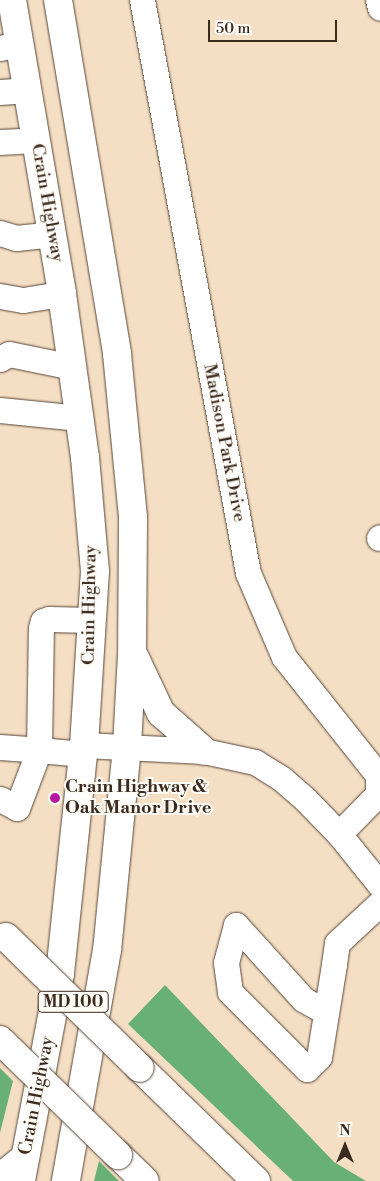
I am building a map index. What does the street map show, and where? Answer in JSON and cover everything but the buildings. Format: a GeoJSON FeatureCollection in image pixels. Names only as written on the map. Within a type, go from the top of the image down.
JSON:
{"type":"FeatureCollection","features":[{"type":"Feature","properties":{"kind":"main road","name":"Crain Highway"},"geometry":{"type":"LineString","coordinates":[[12,0],[10,46],[27,90],[62,294],[80,418],[95,571],[84,749],[60,974],[21,1181]]}},
{"type":"Feature","properties":{"kind":"main road"},"geometry":{"type":"LineString","coordinates":[[58,0],[116,354],[127,442],[133,517],[132,654],[127,747],[107,950],[66,1181]]}},
{"type":"Feature","properties":{"kind":"main road"},"geometry":{"type":"LineString","coordinates":[[132,654],[140,663],[161,713],[204,751]]}},
{"type":"Feature","properties":{"kind":"main road","name":"MD 100"},"geometry":{"type":"LineString","coordinates":[[3,934],[256,1181]]}},
{"type":"Feature","properties":{"kind":"main road"},"geometry":{"type":"LineString","coordinates":[[0,1040],[145,1181]]}},
{"type":"Feature","properties":{"kind":"street","name":"Madison Park Drive"},"geometry":{"type":"LineString","coordinates":[[142,0],[248,573],[284,657],[378,775],[378,794],[339,834]]}},
{"type":"Feature","properties":{"kind":"street"},"geometry":{"type":"LineString","coordinates":[[378,0],[380,8]]}},
{"type":"Feature","properties":{"kind":"street"},"geometry":{"type":"LineString","coordinates":[[0,92],[27,90]]}},
{"type":"Feature","properties":{"kind":"street"},"geometry":{"type":"LineString","coordinates":[[0,142],[36,140]]}},
{"type":"Feature","properties":{"kind":"street"},"geometry":{"type":"LineString","coordinates":[[0,233],[16,238],[52,234]]}},
{"type":"Feature","properties":{"kind":"street"},"geometry":{"type":"LineString","coordinates":[[0,296],[23,300],[62,294]]}},
{"type":"Feature","properties":{"kind":"street"},"geometry":{"type":"LineString","coordinates":[[0,359],[8,354],[73,367]]}},
{"type":"Feature","properties":{"kind":"street"},"geometry":{"type":"LineString","coordinates":[[0,410],[80,418]]}},
{"type":"Feature","properties":{"kind":"street"},"geometry":{"type":"LineString","coordinates":[[0,799],[16,808],[39,750],[43,621],[92,620]]}},
{"type":"Feature","properties":{"kind":"street"},"geometry":{"type":"LineString","coordinates":[[0,747],[39,750],[127,747],[204,751],[254,762],[274,773],[339,834],[380,885]]}},
{"type":"Feature","properties":{"kind":"street"},"geometry":{"type":"LineString","coordinates":[[326,1012],[304,999],[236,925],[226,963],[230,992],[307,1069],[319,1057],[337,943],[380,902]]}},
{"type":"Feature","properties":{"kind":"street"},"geometry":{"type":"LineString","coordinates":[[0,1175],[26,1154]]}},
{"type":"Feature","properties":{"kind":"green space"},"geometry":{"type":"Polygon","coordinates":[[[165,985],[334,1162],[366,1181],[293,1181],[128,1024],[165,985]]]}},
{"type":"Feature","properties":{"kind":"green space"},"geometry":{"type":"Polygon","coordinates":[[[0,1068],[13,1081],[0,1133],[0,1068]]]}},
{"type":"Feature","properties":{"kind":"green space"},"geometry":{"type":"Polygon","coordinates":[[[99,1161],[119,1181],[94,1181],[99,1161]]]}},
{"type":"Feature","properties":{"kind":"place","name":"Crain Highway & Oak Manor Drive"},"geometry":{"type":"Point","coordinates":[55,798]}}]}
